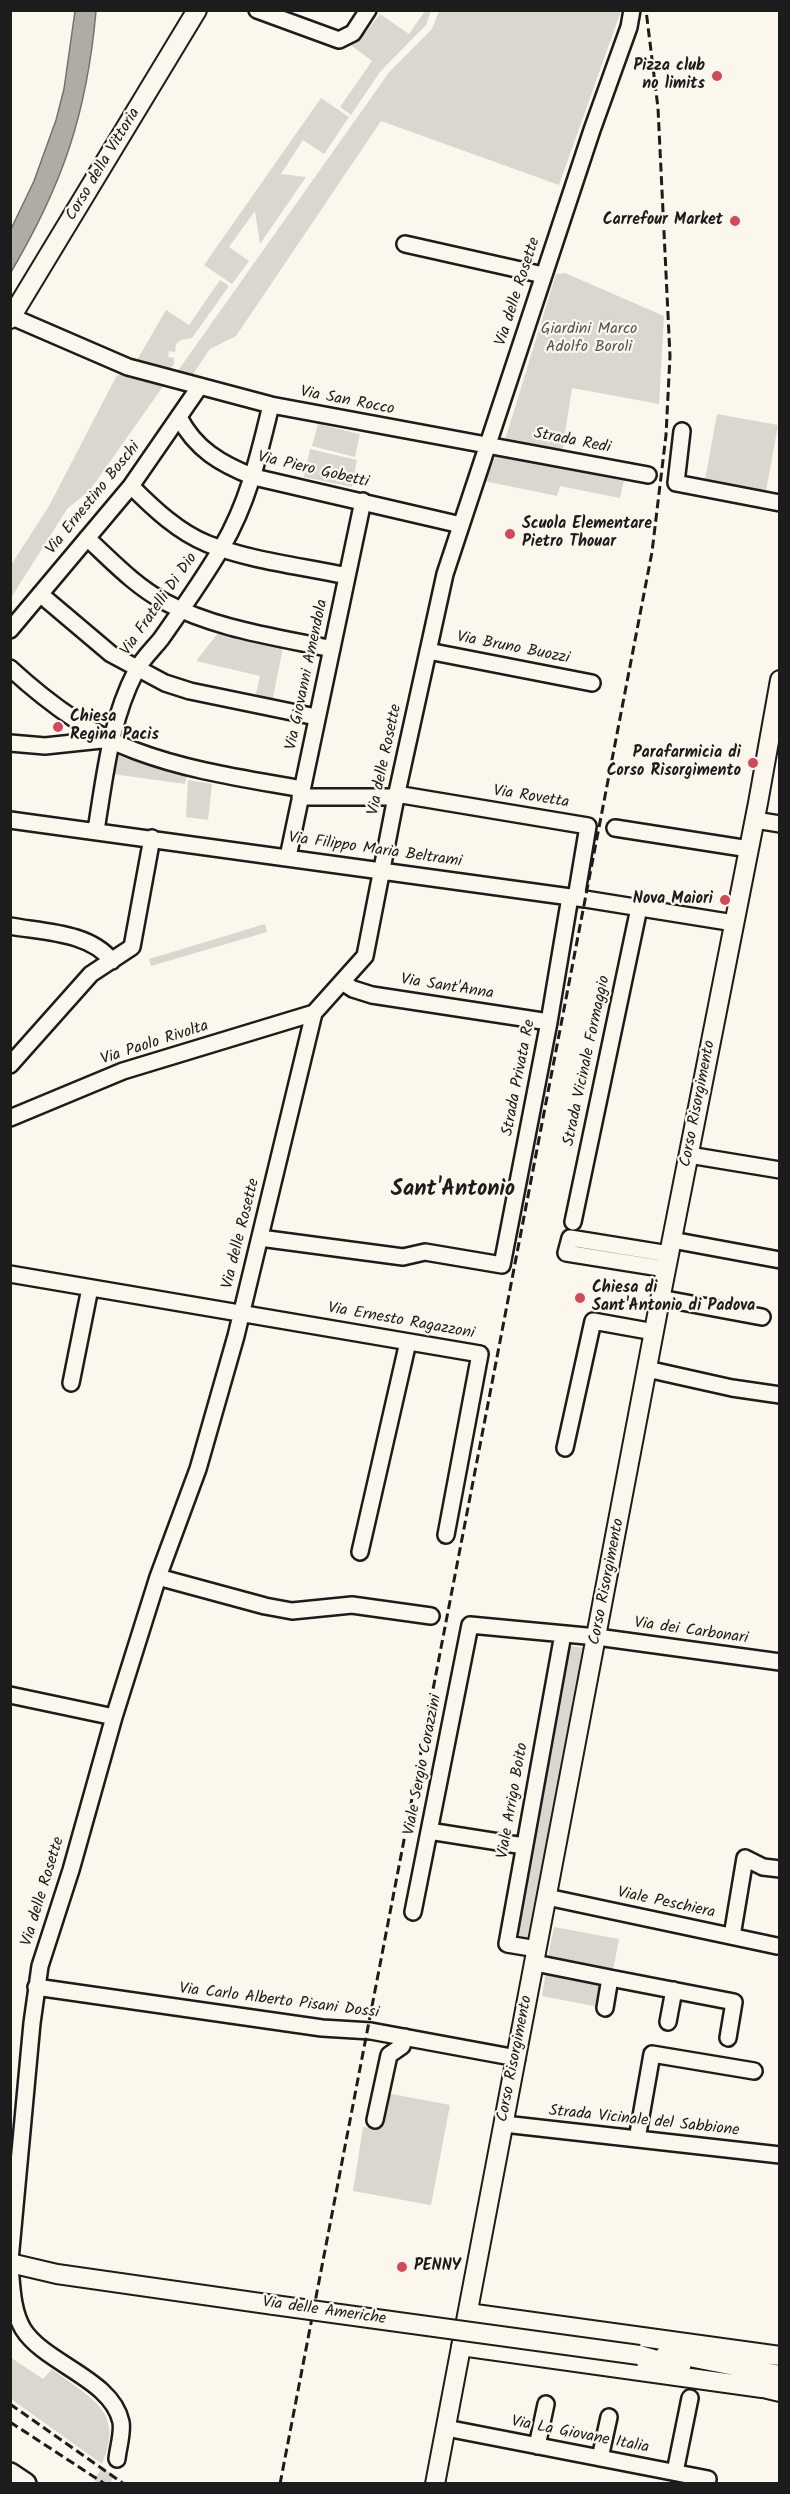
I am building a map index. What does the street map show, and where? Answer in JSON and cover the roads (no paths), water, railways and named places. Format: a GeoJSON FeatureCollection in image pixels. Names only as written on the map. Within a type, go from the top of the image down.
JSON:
{"type":"FeatureCollection","features":[{"type":"Feature","properties":{"kind":"highway"},"geometry":{"type":"LineString","coordinates":[[10,2474],[25,2484]]}},
{"type":"Feature","properties":{"kind":"main road","name":"Corso della Vittoria"},"geometry":{"type":"LineString","coordinates":[[11,318],[197,10]]}},
{"type":"Feature","properties":{"kind":"main road","name":"Corso Risorgimento"},"geometry":{"type":"LineString","coordinates":[[435,2484],[780,680]]}},
{"type":"Feature","properties":{"kind":"main road","name":"Via delle Americhe"},"geometry":{"type":"LineString","coordinates":[[10,2263],[57,2274],[639,2355],[771,2390]]}},
{"type":"Feature","properties":{"kind":"main road"},"geometry":{"type":"LineString","coordinates":[[468,2313],[780,2358]]}},
{"type":"Feature","properties":{"kind":"main road"},"geometry":{"type":"LineString","coordinates":[[461,2346],[771,2390]]}},
{"type":"Feature","properties":{"kind":"main road","name":"Via delle Americhe"},"geometry":{"type":"LineString","coordinates":[[639,2355],[679,2355],[780,2376]]}},
{"type":"Feature","properties":{"kind":"main road"},"geometry":{"type":"LineString","coordinates":[[742,2368],[768,2367],[780,2358]]}},
{"type":"Feature","properties":{"kind":"street"},"geometry":{"type":"LineString","coordinates":[[257,10],[339,40],[353,33],[368,10]]}},
{"type":"Feature","properties":{"kind":"street","name":"Via delle Rosette"},"geometry":{"type":"LineString","coordinates":[[117,2459],[122,2423],[112,2403],[87,2380],[30,2338],[22,2327],[14,2304],[10,2263],[36,1987],[40,1966],[158,1577],[198,1469],[242,1312],[314,1013],[365,956],[396,796],[445,574],[591,130],[629,27],[632,10]]}},
{"type":"Feature","properties":{"kind":"street"},"geometry":{"type":"LineString","coordinates":[[405,244],[543,275]]}},
{"type":"Feature","properties":{"kind":"street","name":"Via San Rocco"},"geometry":{"type":"LineString","coordinates":[[11,318],[128,367],[271,405],[479,445],[489,444]]}},
{"type":"Feature","properties":{"kind":"street","name":"Via Ernestino Boschi"},"geometry":{"type":"LineString","coordinates":[[10,630],[131,486],[200,386]]}},
{"type":"Feature","properties":{"kind":"street","name":"Via Fratelli Di Dio"},"geometry":{"type":"LineString","coordinates":[[96,830],[111,739],[119,708],[136,669],[222,548],[254,477],[271,405]]}},
{"type":"Feature","properties":{"kind":"street","name":"Via Piero Gobetti"},"geometry":{"type":"LineString","coordinates":[[179,417],[193,440],[209,454],[228,467],[254,477],[461,525]]}},
{"type":"Feature","properties":{"kind":"street"},"geometry":{"type":"LineString","coordinates":[[682,431],[676,483],[780,503]]}},
{"type":"Feature","properties":{"kind":"street","name":"Strada Redi"},"geometry":{"type":"LineString","coordinates":[[489,444],[648,475]]}},
{"type":"Feature","properties":{"kind":"street"},"geometry":{"type":"LineString","coordinates":[[131,486],[151,507],[176,526],[206,543],[347,576]]}},
{"type":"Feature","properties":{"kind":"street","name":"Via Giovanni Amendola"},"geometry":{"type":"LineString","coordinates":[[288,857],[363,501]]}},
{"type":"Feature","properties":{"kind":"street"},"geometry":{"type":"LineString","coordinates":[[87,538],[131,579],[164,602],[199,618],[332,649]]}},
{"type":"Feature","properties":{"kind":"street"},"geometry":{"type":"LineString","coordinates":[[40,594],[90,639],[136,669],[165,683],[190,691],[316,717]]}},
{"type":"Feature","properties":{"kind":"street","name":"Via Bruno Buozzi"},"geometry":{"type":"LineString","coordinates":[[428,651],[592,683]]}},
{"type":"Feature","properties":{"kind":"street"},"geometry":{"type":"LineString","coordinates":[[10,668],[33,689],[75,720],[136,751],[199,769],[301,793],[396,796]]}},
{"type":"Feature","properties":{"kind":"street"},"geometry":{"type":"LineString","coordinates":[[10,743],[45,746],[111,739]]}},
{"type":"Feature","properties":{"kind":"street","name":"Via Rovetta"},"geometry":{"type":"LineString","coordinates":[[396,796],[588,826],[573,897]]}},
{"type":"Feature","properties":{"kind":"street","name":"Via Filippo Maria Beltrami"},"geometry":{"type":"LineString","coordinates":[[10,820],[573,897],[735,923]]}},
{"type":"Feature","properties":{"kind":"street"},"geometry":{"type":"LineString","coordinates":[[755,820],[780,824]]}},
{"type":"Feature","properties":{"kind":"street"},"geometry":{"type":"LineString","coordinates":[[615,828],[749,849]]}},
{"type":"Feature","properties":{"kind":"street"},"geometry":{"type":"LineString","coordinates":[[10,1065],[91,974],[132,947],[152,838]]}},
{"type":"Feature","properties":{"kind":"street","name":"Strada Privata Re"},"geometry":{"type":"LineString","coordinates":[[260,1238],[403,1257],[425,1252],[502,1265],[573,897]]}},
{"type":"Feature","properties":{"kind":"street","name":"Strada Vicinale Formaggio"},"geometry":{"type":"LineString","coordinates":[[573,1222],[639,908]]}},
{"type":"Feature","properties":{"kind":"street"},"geometry":{"type":"LineString","coordinates":[[10,927],[80,940],[99,949],[112,961]]}},
{"type":"Feature","properties":{"kind":"street","name":"Via Sant'Anna"},"geometry":{"type":"LineString","coordinates":[[342,982],[353,989],[372,995],[549,1022]]}},
{"type":"Feature","properties":{"kind":"street","name":"Via Paolo Rivolta"},"geometry":{"type":"LineString","coordinates":[[10,1118],[123,1071],[314,1013]]}},
{"type":"Feature","properties":{"kind":"street"},"geometry":{"type":"LineString","coordinates":[[689,1155],[780,1170]]}},
{"type":"Feature","properties":{"kind":"street"},"geometry":{"type":"LineString","coordinates":[[669,1254],[570,1238],[566,1253],[669,1254],[780,1260]]}},
{"type":"Feature","properties":{"kind":"street","name":"Via Ernesto Ragazzoni"},"geometry":{"type":"LineString","coordinates":[[10,1274],[480,1354],[446,1535]]}},
{"type":"Feature","properties":{"kind":"street"},"geometry":{"type":"LineString","coordinates":[[71,1383],[90,1288]]}},
{"type":"Feature","properties":{"kind":"street"},"geometry":{"type":"LineString","coordinates":[[660,1298],[762,1317]]}},
{"type":"Feature","properties":{"kind":"street"},"geometry":{"type":"LineString","coordinates":[[565,1448],[593,1321],[654,1332]]}},
{"type":"Feature","properties":{"kind":"street"},"geometry":{"type":"LineString","coordinates":[[360,1552],[408,1341]]}},
{"type":"Feature","properties":{"kind":"street"},"geometry":{"type":"LineString","coordinates":[[647,1369],[732,1388],[780,1395]]}},
{"type":"Feature","properties":{"kind":"street"},"geometry":{"type":"LineString","coordinates":[[158,1577],[292,1611],[351,1605],[431,1616]]}},
{"type":"Feature","properties":{"kind":"street","name":"Via dei Carbonari"},"geometry":{"type":"LineString","coordinates":[[470,1625],[597,1637],[780,1662]]}},
{"type":"Feature","properties":{"kind":"street","name":"Viale Sergio Corazzini"},"geometry":{"type":"LineString","coordinates":[[413,1912],[470,1625]]}},
{"type":"Feature","properties":{"kind":"street","name":"Viale Arrigo Boito"},"geometry":{"type":"LineString","coordinates":[[536,1956],[507,1944],[563,1634]]}},
{"type":"Feature","properties":{"kind":"street"},"geometry":{"type":"LineString","coordinates":[[10,1695],[114,1717]]}},
{"type":"Feature","properties":{"kind":"street"},"geometry":{"type":"LineString","coordinates":[[429,1831],[524,1846]]}},
{"type":"Feature","properties":{"kind":"street"},"geometry":{"type":"LineString","coordinates":[[732,1936],[745,1858],[763,1867],[780,1869]]}},
{"type":"Feature","properties":{"kind":"street","name":"Viale Peschiera"},"geometry":{"type":"LineString","coordinates":[[547,1898],[777,1946]]}},
{"type":"Feature","properties":{"kind":"street"},"geometry":{"type":"LineString","coordinates":[[536,1956],[610,1978],[734,2002],[728,2038]]}},
{"type":"Feature","properties":{"kind":"street"},"geometry":{"type":"LineString","coordinates":[[605,2008],[610,1978]]}},
{"type":"Feature","properties":{"kind":"street","name":"Via Carlo Alberto Pisani Dossi"},"geometry":{"type":"LineString","coordinates":[[36,1987],[322,2028],[354,2029],[517,2058]]}},
{"type":"Feature","properties":{"kind":"street"},"geometry":{"type":"LineString","coordinates":[[668,2022],[674,1990]]}},
{"type":"Feature","properties":{"kind":"street"},"geometry":{"type":"LineString","coordinates":[[375,2120],[389,2055],[402,2046],[405,2037]]}},
{"type":"Feature","properties":{"kind":"street"},"geometry":{"type":"LineString","coordinates":[[637,2139],[652,2054],[754,2071]]}},
{"type":"Feature","properties":{"kind":"street","name":"Strada Vicinale del Sabbione"},"geometry":{"type":"LineString","coordinates":[[504,2124],[780,2155]]}},
{"type":"Feature","properties":{"kind":"street"},"geometry":{"type":"LineString","coordinates":[[675,2472],[690,2398]]}},
{"type":"Feature","properties":{"kind":"street"},"geometry":{"type":"LineString","coordinates":[[537,2446],[546,2404]]}},
{"type":"Feature","properties":{"kind":"street"},"geometry":{"type":"LineString","coordinates":[[600,2458],[609,2417]]}},
{"type":"Feature","properties":{"kind":"street","name":"Via La Giovane Italia"},"geometry":{"type":"LineString","coordinates":[[446,2428],[675,2472],[708,2481]]}},
{"type":"Feature","properties":{"kind":"tunnel"},"geometry":{"type":"LineString","coordinates":[[100,2484],[117,2459]]}},
{"type":"Feature","properties":{"kind":"railway"},"geometry":{"type":"LineString","coordinates":[[280,2484],[652,552],[666,435],[670,356],[658,108],[646,10]]}},
{"type":"Feature","properties":{"kind":"railway"},"geometry":{"type":"LineString","coordinates":[[10,2404],[124,2484]]}},
{"type":"Feature","properties":{"kind":"railway"},"geometry":{"type":"LineString","coordinates":[[10,2422],[105,2484]]}},
{"type":"Feature","properties":{"kind":"place","name":"Pizza club no limits"},"geometry":{"type":"Point","coordinates":[717,76]}},
{"type":"Feature","properties":{"kind":"place","name":"Carrefour Market"},"geometry":{"type":"Point","coordinates":[735,221]}},
{"type":"Feature","properties":{"kind":"place","name":"Scuola Elementare Pietro Thouar"},"geometry":{"type":"Point","coordinates":[510,534]}},
{"type":"Feature","properties":{"kind":"place","name":"Chiesa Regina Pacis"},"geometry":{"type":"Point","coordinates":[58,727]}},
{"type":"Feature","properties":{"kind":"place","name":"Parafarmicia di Corso Risorgimento"},"geometry":{"type":"Point","coordinates":[753,763]}},
{"type":"Feature","properties":{"kind":"place","name":"Nova Maiori"},"geometry":{"type":"Point","coordinates":[725,900]}},
{"type":"Feature","properties":{"kind":"place","name":"Chiesa di Sant'Antonio di Padova"},"geometry":{"type":"Point","coordinates":[580,1298]}},
{"type":"Feature","properties":{"kind":"place","name":"PENNY"},"geometry":{"type":"Point","coordinates":[402,2267]}},
{"type":"Feature","properties":{"kind":"district","name":"Sant'Antonio"},"geometry":{"type":"Point","coordinates":[453,1191]}},
{"type":"Feature","properties":{"kind":"park label","name":"Giardini Marco Adolfo Boroli"},"geometry":{"type":"Point","coordinates":[589,339]}}]}
